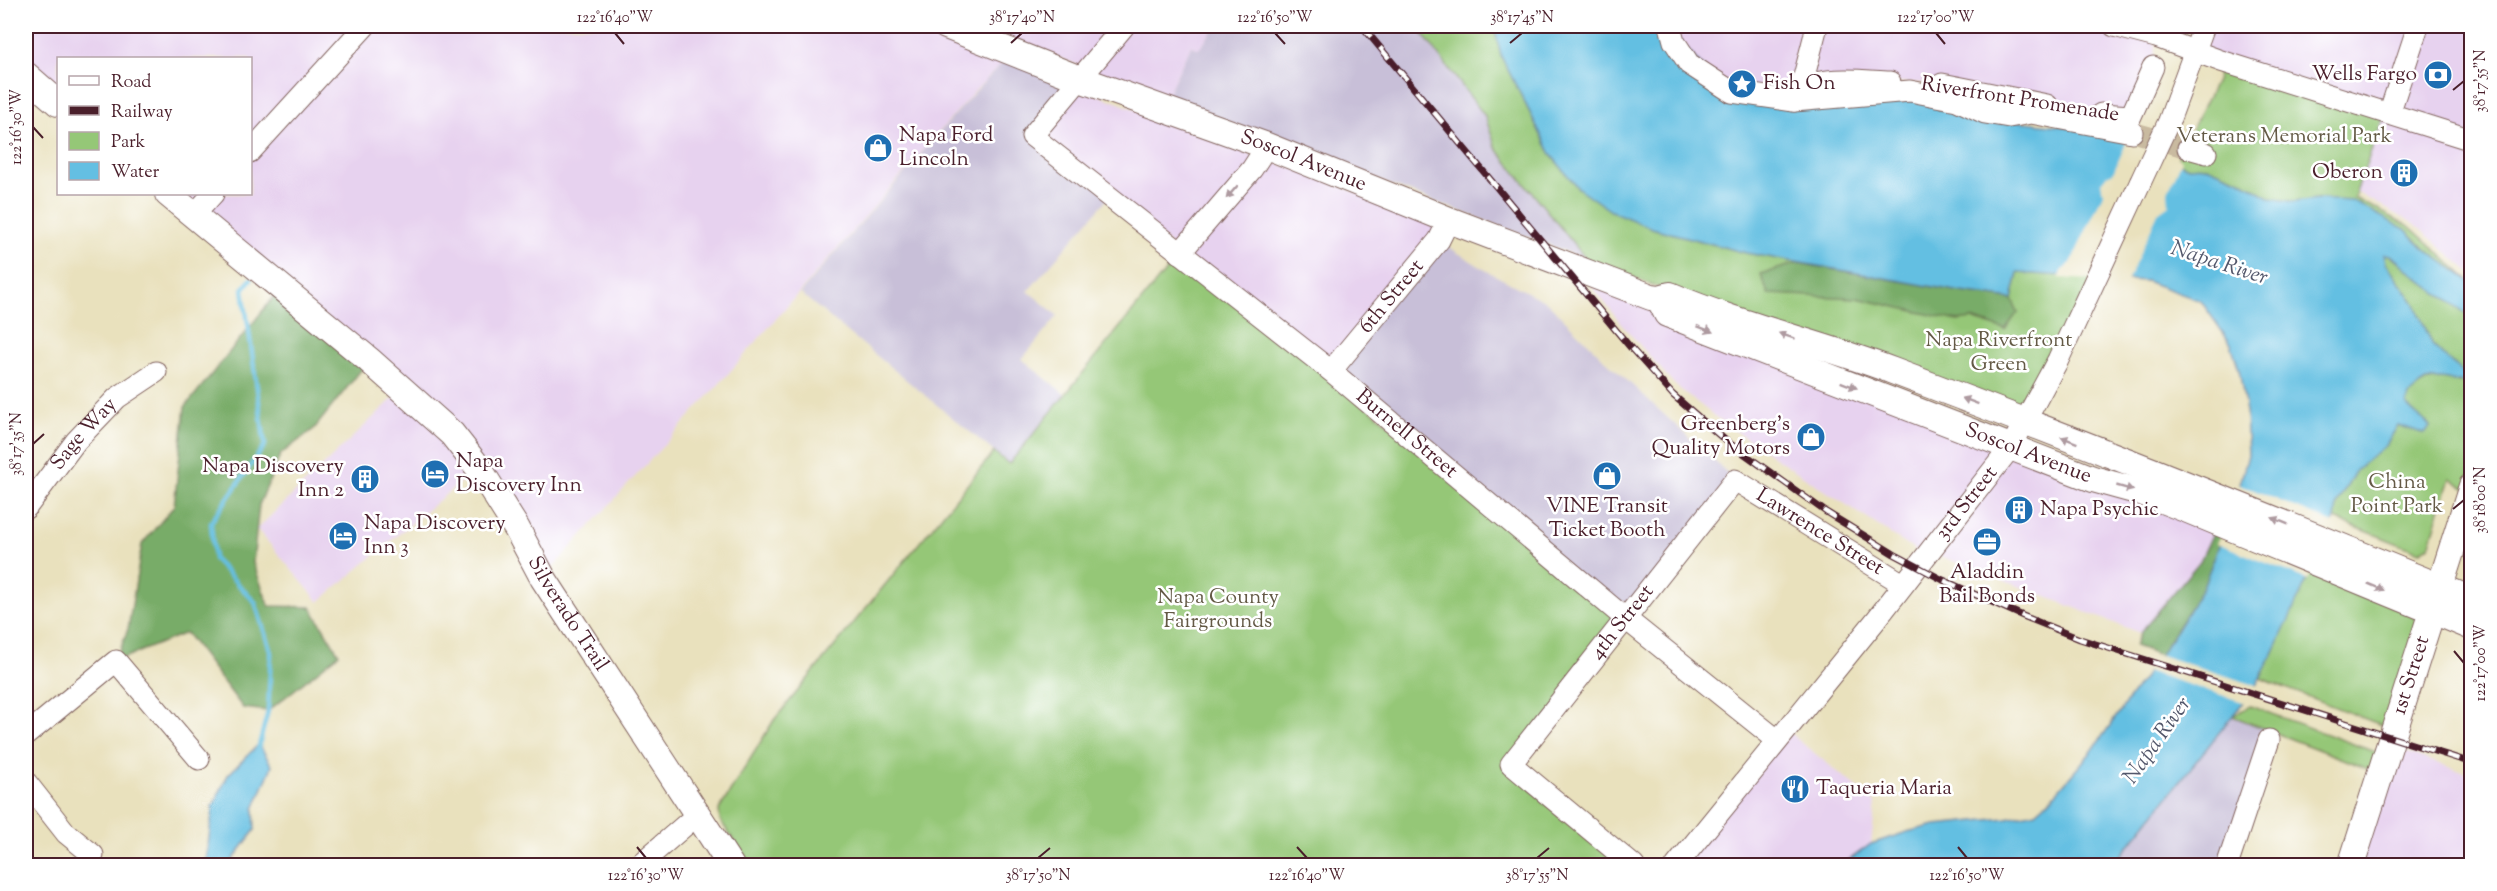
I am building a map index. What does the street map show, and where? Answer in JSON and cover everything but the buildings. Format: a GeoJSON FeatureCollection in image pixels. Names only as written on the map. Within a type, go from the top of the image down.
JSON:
{"type":"FeatureCollection","features":[{"type":"Feature","properties":{"kind":"main road","name":"Soscol Avenue"},"geometry":{"type":"LineString","coordinates":[[946,26],[1080,79],[1267,146],[1449,220],[1659,298],[1670,295],[1784,336],[1884,368],[2025,423],[2223,511],[2327,553],[2440,586],[2472,600]]}},
{"type":"Feature","properties":{"kind":"main road"},"geometry":{"type":"LineString","coordinates":[[26,75],[57,102]]}},
{"type":"Feature","properties":{"kind":"main road","name":"Silverado Trail"},"geometry":{"type":"LineString","coordinates":[[169,195],[403,389],[453,434],[466,450],[517,529],[543,578],[731,866]]}},
{"type":"Feature","properties":{"kind":"main road","name":"Soscol Avenue"},"geometry":{"type":"LineString","coordinates":[[1659,298],[1667,314],[2093,479],[2159,499],[2223,511]]}},
{"type":"Feature","properties":{"kind":"main road","name":"1st Street"},"geometry":{"type":"LineString","coordinates":[[2351,866],[2472,486]]}},
{"type":"Feature","properties":{"kind":"main road","name":"Soscol Avenue"},"geometry":{"type":"LineString","coordinates":[[2327,553],[2432,611],[2472,627]]}},
{"type":"Feature","properties":{"kind":"street"},"geometry":{"type":"LineString","coordinates":[[252,150],[365,26]]}},
{"type":"Feature","properties":{"kind":"street"},"geometry":{"type":"LineString","coordinates":[[1080,79],[1124,26]]}},
{"type":"Feature","properties":{"kind":"street","name":"Riverfront Promenade"},"geometry":{"type":"LineString","coordinates":[[1670,26],[1674,41],[1689,64],[1732,92],[1797,95],[1910,91],[1957,100],[1985,113],[2009,117],[2031,113],[2132,132]]}},
{"type":"Feature","properties":{"kind":"street"},"geometry":{"type":"LineString","coordinates":[[1797,95],[1817,26]]}},
{"type":"Feature","properties":{"kind":"street"},"geometry":{"type":"LineString","coordinates":[[2114,26],[2156,37],[2195,52],[2472,140]]}},
{"type":"Feature","properties":{"kind":"street","name":"3rd Street"},"geometry":{"type":"LineString","coordinates":[[1676,866],[2011,447],[2058,360],[2169,121],[2204,26]]}},
{"type":"Feature","properties":{"kind":"street"},"geometry":{"type":"LineString","coordinates":[[2388,114],[2418,26]]}},
{"type":"Feature","properties":{"kind":"street","name":"Riverfront Promenade"},"geometry":{"type":"LineString","coordinates":[[1797,95],[1823,82],[1945,84],[2086,113],[2131,116],[2153,67]]}},
{"type":"Feature","properties":{"kind":"street","name":"Burnell Street"},"geometry":{"type":"LineString","coordinates":[[1080,79],[1032,136],[1330,371],[1626,619],[1777,741]]}},
{"type":"Feature","properties":{"kind":"street"},"geometry":{"type":"LineString","coordinates":[[1180,253],[1252,169],[1267,146]]}},
{"type":"Feature","properties":{"kind":"street"},"geometry":{"type":"LineString","coordinates":[[194,215],[212,195]]}},
{"type":"Feature","properties":{"kind":"street","name":"6th Street"},"geometry":{"type":"LineString","coordinates":[[1330,371],[1439,240],[1449,220]]}},
{"type":"Feature","properties":{"kind":"street","name":"Sage Way"},"geometry":{"type":"LineString","coordinates":[[26,506],[76,441],[117,398],[156,372]]}},
{"type":"Feature","properties":{"kind":"street","name":"4th Street"},"geometry":{"type":"LineString","coordinates":[[1634,866],[1512,764],[1735,480]]}},
{"type":"Feature","properties":{"kind":"street","name":"Lawrence Street"},"geometry":{"type":"LineString","coordinates":[[1735,480],[1903,584]]}},
{"type":"Feature","properties":{"kind":"street"},"geometry":{"type":"LineString","coordinates":[[26,735],[116,661],[198,759]]}},
{"type":"Feature","properties":{"kind":"street"},"geometry":{"type":"LineString","coordinates":[[2227,866],[2269,740]]}},
{"type":"Feature","properties":{"kind":"street"},"geometry":{"type":"LineString","coordinates":[[26,782],[66,833],[93,855]]}},
{"type":"Feature","properties":{"kind":"street"},"geometry":{"type":"LineString","coordinates":[[638,866],[698,814]]}},
{"type":"Feature","properties":{"kind":"shaded area"},"geometry":{"type":"Polygon","coordinates":[[[26,26],[921,26],[1006,59],[975,91],[721,382],[543,578],[478,467],[319,602],[257,529],[403,389],[169,195],[252,195],[252,57],[57,57],[57,102],[26,75],[26,26]]]}},
{"type":"Feature","properties":{"kind":"shaded area"},"geometry":{"type":"Polygon","coordinates":[[[977,26],[1216,26],[1199,49],[1191,46],[1165,99],[977,26]]]}},
{"type":"Feature","properties":{"kind":"shaded area"},"geometry":{"type":"Polygon","coordinates":[[[1216,26],[1419,26],[1421,32],[1485,116],[1496,148],[1586,259],[1165,99],[1191,46],[1199,49],[1216,26]]]}},
{"type":"Feature","properties":{"kind":"shaded area"},"geometry":{"type":"Polygon","coordinates":[[[1670,26],[2116,26],[2156,37],[2153,67],[2131,116],[2086,113],[1945,84],[1860,81],[1793,96],[1732,92],[1689,64],[1670,26]]]}},
{"type":"Feature","properties":{"kind":"shaded area"},"geometry":{"type":"Polygon","coordinates":[[[2204,26],[2471,26],[2471,273],[2413,223],[2356,192],[2384,114],[2195,52],[2204,26]]]}},
{"type":"Feature","properties":{"kind":"shaded area"},"geometry":{"type":"Polygon","coordinates":[[[1006,59],[1075,86],[1032,136],[1109,197],[1028,291],[1058,316],[1022,359],[1067,396],[1009,464],[800,293],[1006,59]]]}},
{"type":"Feature","properties":{"kind":"shaded area"},"geometry":{"type":"Polygon","coordinates":[[[1075,86],[1442,226],[1331,371],[1032,136],[1075,86]]]}},
{"type":"Feature","properties":{"kind":"shaded area"},"geometry":{"type":"Polygon","coordinates":[[[1436,239],[1487,271],[1548,303],[1605,360],[1735,480],[1626,619],[1331,371],[1436,239]]]}},
{"type":"Feature","properties":{"kind":"shaded area"},"geometry":{"type":"Polygon","coordinates":[[[1591,285],[2218,522],[2200,561],[2140,633],[1930,552],[1925,557],[1722,422],[1675,385],[1623,326],[1591,285]]]}},
{"type":"Feature","properties":{"kind":"shaded area"},"geometry":{"type":"Polygon","coordinates":[[[2232,716],[2272,732],[2227,865],[2113,866],[2232,716]]]}},
{"type":"Feature","properties":{"kind":"shaded area"},"geometry":{"type":"Polygon","coordinates":[[[1786,730],[1876,803],[1871,844],[1846,862],[1836,865],[1676,866],[1786,730]]]}},
{"type":"Feature","properties":{"kind":"shaded area"},"geometry":{"type":"Polygon","coordinates":[[[2389,746],[2471,775],[2471,865],[2351,866],[2389,746]]]}},
{"type":"Feature","properties":{"kind":"green space","name":"Napa Riverfront Green"},"geometry":{"type":"Polygon","coordinates":[[[1419,26],[1494,26],[1501,56],[1552,156],[1578,188],[1652,228],[1746,253],[2012,299],[2018,273],[2096,277],[2025,423],[1784,336],[1586,259],[1496,148],[1485,116],[1421,32],[1419,26]]]}},
{"type":"Feature","properties":{"kind":"green space","name":"Veterans Memorial Park"},"geometry":{"type":"Polygon","coordinates":[[[2221,61],[2385,114],[2354,198],[2408,225],[2471,282],[2425,249],[2405,229],[2317,199],[2295,202],[2271,198],[2242,181],[2207,166],[2188,167],[2176,161],[2216,81],[2221,61]]]}},
{"type":"Feature","properties":{"kind":"green space","name":"Napa County Fairgrounds"},"geometry":{"type":"Polygon","coordinates":[[[1180,253],[1626,619],[1512,764],[1634,865],[750,865],[720,820],[719,810],[774,720],[994,452],[1009,464],[1180,253]]]}},
{"type":"Feature","properties":{"kind":"green space","name":"China Point Park"},"geometry":{"type":"Polygon","coordinates":[[[2384,254],[2391,255],[2420,280],[2471,317],[2471,492],[2450,478],[2429,546],[2419,552],[2335,519],[2337,504],[2356,470],[2386,445],[2398,425],[2409,428],[2427,423],[2406,405],[2409,395],[2432,380],[2445,379],[2459,383],[2442,355],[2433,346],[2414,302],[2386,263],[2384,254]]]}},
{"type":"Feature","properties":{"kind":"green space"},"geometry":{"type":"Polygon","coordinates":[[[1798,263],[2012,299],[2018,312],[2005,330],[1972,319],[1958,321],[1857,298],[1768,294],[1761,274],[1798,263]]]}},
{"type":"Feature","properties":{"kind":"green space"},"geometry":{"type":"Polygon","coordinates":[[[281,288],[369,360],[314,429],[281,454],[259,505],[253,563],[269,606],[311,607],[339,654],[268,711],[243,708],[186,633],[116,661],[128,629],[142,544],[174,506],[185,407],[281,288]]]}},
{"type":"Feature","properties":{"kind":"green space"},"geometry":{"type":"Polygon","coordinates":[[[2218,522],[2227,526],[2203,587],[2160,655],[2135,646],[2140,633],[2200,561],[2218,522]]]}},
{"type":"Feature","properties":{"kind":"green space"},"geometry":{"type":"Polygon","coordinates":[[[2314,561],[2432,611],[2394,730],[2260,678],[2314,561]]]}},
{"type":"Feature","properties":{"kind":"green space"},"geometry":{"type":"Polygon","coordinates":[[[2250,706],[2386,756],[2381,774],[2232,716],[2250,706]]]}},
{"type":"Feature","properties":{"kind":"water","name":"Napa River"},"geometry":{"type":"Polygon","coordinates":[[[1494,26],[1666,26],[1725,92],[1907,99],[2009,120],[2122,133],[2188,167],[2207,166],[2242,181],[2271,198],[2295,202],[2317,199],[2352,201],[2405,229],[2425,249],[2471,282],[2471,317],[2420,280],[2391,255],[2384,254],[2386,263],[2414,302],[2433,346],[2471,383],[2433,379],[2409,395],[2407,405],[2430,427],[2425,434],[2398,425],[2386,445],[2356,470],[2337,504],[2335,519],[2272,656],[2254,689],[2113,865],[1836,865],[1846,862],[1871,844],[1907,832],[1935,825],[2006,818],[2036,812],[2051,799],[2092,751],[2173,636],[2203,587],[2233,509],[2248,455],[2246,412],[2239,369],[2231,344],[2201,301],[2146,281],[2018,273],[2012,299],[1746,253],[1652,228],[1611,211],[1578,188],[1552,156],[1501,56],[1494,26]]]}},
{"type":"Feature","properties":{"kind":"water"},"geometry":{"type":"Polygon","coordinates":[[[259,744],[272,766],[254,809],[255,830],[229,865],[209,865],[206,861],[213,806],[228,775],[259,744]]]}},
{"type":"Feature","properties":{"kind":"pier"},"geometry":{"type":"Polygon","coordinates":[[[2130,134],[2182,160],[2168,192],[2169,205],[2158,213],[2127,282],[2059,278],[2061,271],[2071,263],[2103,194],[2101,182],[2107,175],[2113,173],[2130,134]]]}},
{"type":"Feature","properties":{"kind":"pier"},"geometry":{"type":"Polygon","coordinates":[[[2237,483],[2336,524],[2308,580],[2217,543],[2231,508],[2237,483]]]}},
{"type":"Feature","properties":{"kind":"pier"},"geometry":{"type":"Polygon","coordinates":[[[2157,654],[2258,686],[2246,703],[2146,671],[2157,654]]]}},
{"type":"Feature","properties":{"kind":"waterway"},"geometry":{"type":"LineString","coordinates":[[251,279],[243,289],[265,445],[211,522],[214,559],[255,602],[271,653],[268,711],[258,749]]}},
{"type":"Feature","properties":{"kind":"tunnel"},"geometry":{"type":"LineString","coordinates":[[2132,132],[2188,148]]}},
{"type":"Feature","properties":{"kind":"railway"},"geometry":{"type":"LineString","coordinates":[[1362,26],[1630,347],[1673,395],[1725,440],[1826,512],[1894,554],[1943,580],[2080,639],[2472,763]]}},
{"type":"Feature","properties":{"kind":"place","name":"Wells Fargo"},"geometry":{"type":"Point","coordinates":[2438,75]}},
{"type":"Feature","properties":{"kind":"place","name":"Fish On"},"geometry":{"type":"Point","coordinates":[1742,84]}},
{"type":"Feature","properties":{"kind":"place","name":"Napa Ford Lincoln"},"geometry":{"type":"Point","coordinates":[878,148]}},
{"type":"Feature","properties":{"kind":"place","name":"Oberon"},"geometry":{"type":"Point","coordinates":[2404,173]}},
{"type":"Feature","properties":{"kind":"place","name":"Greenberg's Quality Motors"},"geometry":{"type":"Point","coordinates":[1811,437]}},
{"type":"Feature","properties":{"kind":"place","name":"Napa Discovery Inn"},"geometry":{"type":"Point","coordinates":[435,474]}},
{"type":"Feature","properties":{"kind":"place","name":"VINE Transit Ticket Booth"},"geometry":{"type":"Point","coordinates":[1607,476]}},
{"type":"Feature","properties":{"kind":"place","name":"Napa Discovery Inn 2"},"geometry":{"type":"Point","coordinates":[365,479]}},
{"type":"Feature","properties":{"kind":"place","name":"Napa Psychic"},"geometry":{"type":"Point","coordinates":[2019,510]}},
{"type":"Feature","properties":{"kind":"place","name":"Napa Discovery Inn 3"},"geometry":{"type":"Point","coordinates":[343,536]}},
{"type":"Feature","properties":{"kind":"place","name":"Aladdin Bail Bonds"},"geometry":{"type":"Point","coordinates":[1987,542]}},
{"type":"Feature","properties":{"kind":"place","name":"Taqueria Maria"},"geometry":{"type":"Point","coordinates":[1795,789]}}]}
